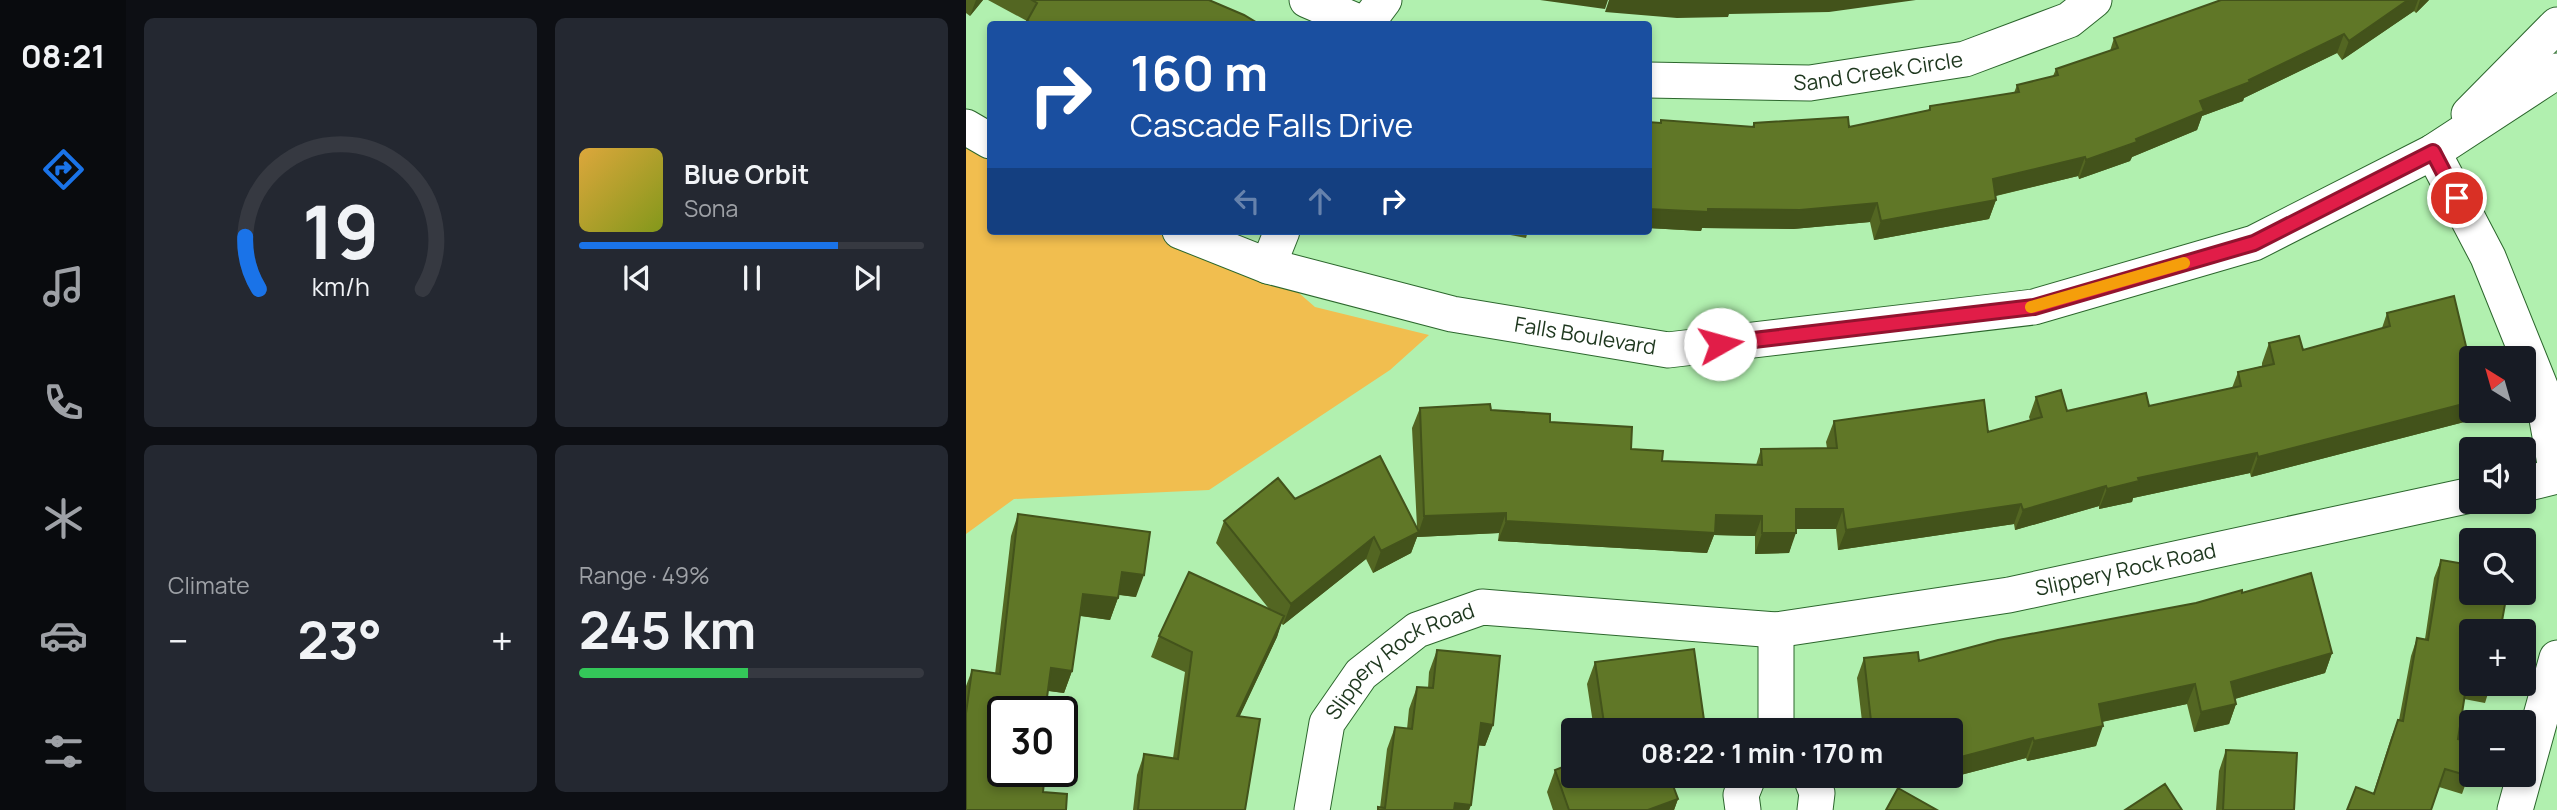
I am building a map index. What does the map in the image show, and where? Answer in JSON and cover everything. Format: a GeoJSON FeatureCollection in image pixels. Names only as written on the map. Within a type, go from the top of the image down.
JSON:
{"type":"FeatureCollection","features":[{"type":"Feature","properties":{"kind":"street"},"geometry":{"type":"LineString","coordinates":[[1307,0],[1358,21]]}},
{"type":"Feature","properties":{"kind":"street"},"geometry":{"type":"LineString","coordinates":[[1367,21],[1384,0]]}},
{"type":"Feature","properties":{"kind":"street","name":"Sand Creek Circle"},"geometry":{"type":"LineString","coordinates":[[1652,80],[1810,83],[1965,59],[2069,20],[2094,0]]}},
{"type":"Feature","properties":{"kind":"street","name":"Falls Boulevard"},"geometry":{"type":"LineString","coordinates":[[2433,152],[2557,25]]}},
{"type":"Feature","properties":{"kind":"street","name":"Falls Boulevard"},"geometry":{"type":"LineString","coordinates":[[1190,235],[1268,266],[1452,314],[1668,350],[2034,307],[2254,243],[2433,152],[2557,71]]}},
{"type":"Feature","properties":{"kind":"street"},"geometry":{"type":"LineString","coordinates":[[966,127],[987,139]]}},
{"type":"Feature","properties":{"kind":"street"},"geometry":{"type":"LineString","coordinates":[[2433,152],[2488,257],[2550,388],[2557,476],[2536,481]]}},
{"type":"Feature","properties":{"kind":"street"},"geometry":{"type":"LineString","coordinates":[[1268,266],[1280,235]]}},
{"type":"Feature","properties":{"kind":"street","name":"Slippery Rock Road"},"geometry":{"type":"LineString","coordinates":[[1312,810],[1327,723],[1361,674],[1417,630],[1482,607],[1776,630],[2009,595],[2459,498]]}},
{"type":"Feature","properties":{"kind":"street"},"geometry":{"type":"LineString","coordinates":[[1776,630],[1776,718]]}},
{"type":"Feature","properties":{"kind":"street"},"geometry":{"type":"LineString","coordinates":[[2515,810],[2557,658]]}},
{"type":"Feature","properties":{"kind":"street"},"geometry":{"type":"LineString","coordinates":[[1743,788],[1741,795],[1743,810]]}},
{"type":"Feature","properties":{"kind":"street"},"geometry":{"type":"LineString","coordinates":[[1815,788],[1815,810]]}},
{"type":"Feature","properties":{"kind":"shaded area"},"geometry":{"type":"Polygon","coordinates":[[[966,127],[987,139],[987,235],[1190,235],[1268,266],[1315,307],[1429,335],[1390,370],[1209,490],[1014,499],[966,534],[966,127]]]}},
{"type":"Feature","properties":{"kind":"building"},"geometry":{"type":"Polygon","coordinates":[[[1032,0],[1209,0],[1254,21],[1027,21],[1037,3],[1032,0]]]}},
{"type":"Feature","properties":{"kind":"building"},"geometry":{"type":"Polygon","coordinates":[[[2221,0],[2408,0],[2349,41],[2344,34],[2249,80],[2250,82],[2200,101],[2204,111],[2136,139],[2137,142],[2086,160],[2085,157],[1993,179],[1996,200],[1881,221],[1877,203],[1800,210],[1708,209],[1708,212],[1652,209],[1652,122],[1661,123],[1661,120],[1754,127],[1754,123],[1848,117],[1849,127],[1930,110],[1930,106],[2019,92],[2017,85],[2058,75],[2056,69],[2118,48],[2114,38],[2221,0]]]}},
{"type":"Feature","properties":{"kind":"building"},"geometry":{"type":"Polygon","coordinates":[[[2454,296],[2466,346],[2459,346],[2459,405],[2258,457],[2257,453],[2138,478],[2139,481],[2107,489],[2106,486],[2023,510],[2021,504],[1846,530],[1843,509],[1796,509],[1796,533],[1762,533],[1762,516],[1716,515],[1715,533],[1506,521],[1506,513],[1424,516],[1420,408],[1490,404],[1491,410],[1550,414],[1550,422],[1632,427],[1631,449],[1663,451],[1662,461],[1762,465],[1761,449],[1837,448],[1834,421],[1984,400],[1988,432],[2042,417],[2036,397],[2061,390],[2067,411],[2146,393],[2149,406],[2241,386],[2238,372],[2274,364],[2269,343],[2299,336],[2303,350],[2390,326],[2387,313],[2454,296]]]}},
{"type":"Feature","properties":{"kind":"building"},"geometry":{"type":"Polygon","coordinates":[[[1380,456],[1419,532],[1381,551],[1374,537],[1291,604],[1224,521],[1278,478],[1295,499],[1380,456]]]}},
{"type":"Feature","properties":{"kind":"building"},"geometry":{"type":"Polygon","coordinates":[[[1018,514],[1150,532],[1144,575],[1122,572],[1118,598],[1083,594],[1072,671],[1051,668],[1047,696],[987,696],[987,787],[1044,787],[1043,792],[1067,794],[1066,810],[966,810],[966,713],[972,670],[1000,674],[1018,514]]]}},
{"type":"Feature","properties":{"kind":"building"},"geometry":{"type":"Polygon","coordinates":[[[2441,560],[2459,563],[2459,605],[2505,605],[2502,619],[2459,619],[2459,696],[2465,696],[2462,710],[2459,710],[2459,773],[2445,769],[2431,810],[2347,810],[2356,787],[2374,794],[2398,720],[2403,721],[2417,638],[2428,640],[2441,560]]]}},
{"type":"Feature","properties":{"kind":"building"},"geometry":{"type":"Polygon","coordinates":[[[1189,572],[1284,616],[1237,716],[1260,719],[1245,810],[1138,810],[1144,754],[1178,759],[1192,652],[1159,636],[1189,572]]]}},
{"type":"Feature","properties":{"kind":"building"},"geometry":{"type":"Polygon","coordinates":[[[2311,573],[2332,653],[2231,682],[2236,704],[2201,712],[2195,684],[2099,704],[2103,726],[2034,741],[2033,738],[1963,756],[1963,718],[1871,718],[1864,658],[1918,652],[1919,661],[1998,640],[2196,603],[2242,590],[2242,593],[2311,573]]]}},
{"type":"Feature","properties":{"kind":"building"},"geometry":{"type":"Polygon","coordinates":[[[1694,649],[1704,718],[1603,718],[1595,662],[1694,649]]]}},
{"type":"Feature","properties":{"kind":"building"},"geometry":{"type":"Polygon","coordinates":[[[1437,650],[1500,656],[1493,725],[1481,723],[1471,805],[1455,803],[1454,810],[1378,810],[1378,807],[1385,808],[1395,727],[1412,729],[1417,687],[1433,688],[1437,650]]]}},
{"type":"Feature","properties":{"kind":"building"},"geometry":{"type":"Polygon","coordinates":[[[2226,750],[2297,753],[2294,810],[2223,810],[2226,750]]]}},
{"type":"Feature","properties":{"kind":"building"},"geometry":{"type":"Polygon","coordinates":[[[1561,768],[1561,787],[1555,770],[1561,768]]]}},
{"type":"Feature","properties":{"kind":"building"},"geometry":{"type":"Polygon","coordinates":[[[2165,784],[2182,810],[2125,810],[2165,784]]]}},
{"type":"Feature","properties":{"kind":"building"},"geometry":{"type":"Polygon","coordinates":[[[1561,788],[1674,788],[1678,799],[1648,810],[1569,810],[1561,788]]]}},
{"type":"Feature","properties":{"kind":"building"},"geometry":{"type":"Polygon","coordinates":[[[1898,788],[1937,810],[1886,810],[1898,788]]]}},
{"type":"Feature","properties":{"kind":"slow traffic"},"geometry":{"type":"LineString","coordinates":[[2031,307],[2184,263]]}},
{"type":"Feature","properties":{"kind":"route"},"geometry":{"type":"LineString","coordinates":[[1720,344],[2034,307],[2254,243],[2433,152],[2457,198]]}}]}
